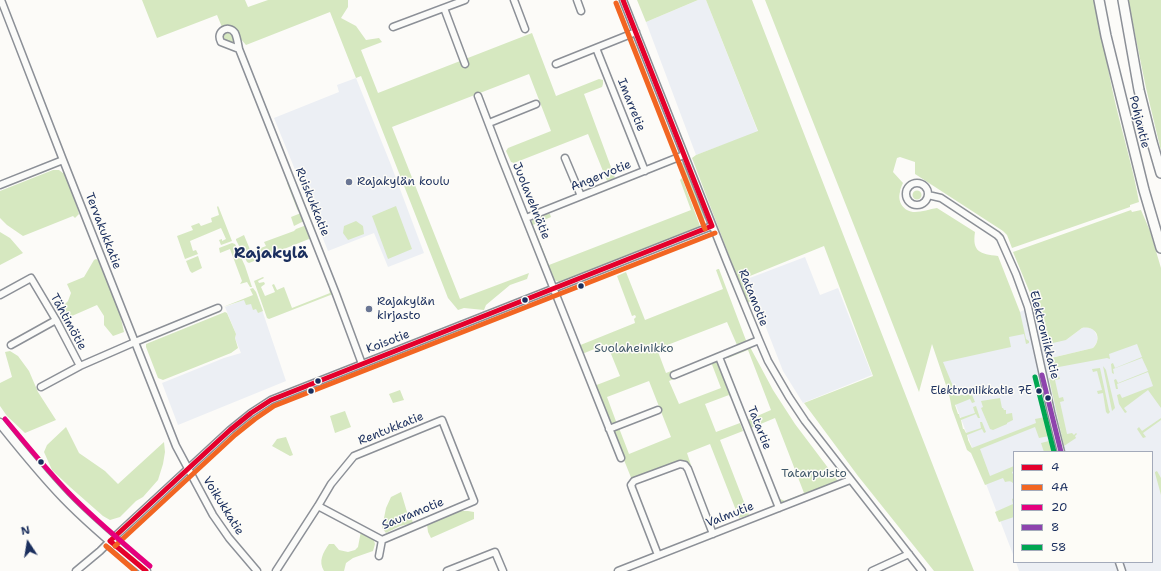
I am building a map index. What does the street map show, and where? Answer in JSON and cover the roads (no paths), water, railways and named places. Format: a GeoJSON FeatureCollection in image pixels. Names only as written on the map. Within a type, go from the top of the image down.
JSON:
{"type":"FeatureCollection","features":[{"type":"Feature","properties":{"kind":"highway","name":"Pohjantie"},"geometry":{"type":"LineString","coordinates":[[1100,0],[1106,36],[1144,190],[1161,248]]}},
{"type":"Feature","properties":{"kind":"highway","name":"Pohjantie"},"geometry":{"type":"LineString","coordinates":[[1123,0],[1139,90],[1161,173]]}},
{"type":"Feature","properties":{"kind":"main road"},"geometry":{"type":"LineString","coordinates":[[0,423],[27,458],[64,498],[110,541],[146,571]]}},
{"type":"Feature","properties":{"kind":"street","name":"Tervakukkatie"},"geometry":{"type":"LineString","coordinates":[[1,0],[176,446],[188,469]]}},
{"type":"Feature","properties":{"kind":"street"},"geometry":{"type":"LineString","coordinates":[[393,27],[464,0]]}},
{"type":"Feature","properties":{"kind":"street"},"geometry":{"type":"LineString","coordinates":[[514,0],[525,29]]}},
{"type":"Feature","properties":{"kind":"street"},"geometry":{"type":"LineString","coordinates":[[577,0],[581,11]]}},
{"type":"Feature","properties":{"kind":"street","name":"Ratamotie"},"geometry":{"type":"LineString","coordinates":[[623,0],[712,226],[768,361],[805,421],[922,571]]}},
{"type":"Feature","properties":{"kind":"street"},"geometry":{"type":"LineString","coordinates":[[444,8],[465,64]]}},
{"type":"Feature","properties":{"kind":"street"},"geometry":{"type":"LineString","coordinates":[[556,64],[636,32]]}},
{"type":"Feature","properties":{"kind":"street","name":"Imarretie"},"geometry":{"type":"LineString","coordinates":[[596,48],[645,171]]}},
{"type":"Feature","properties":{"kind":"street","name":"Ruiskukkatie"},"geometry":{"type":"LineString","coordinates":[[239,49],[333,286],[362,364]]}},
{"type":"Feature","properties":{"kind":"street","name":"Juolavehnätie"},"geometry":{"type":"LineString","coordinates":[[478,96],[621,458]]}},
{"type":"Feature","properties":{"kind":"street"},"geometry":{"type":"LineString","coordinates":[[489,122],[536,104]]}},
{"type":"Feature","properties":{"kind":"street","name":"Angervotie"},"geometry":{"type":"LineString","coordinates":[[526,218],[684,155]]}},
{"type":"Feature","properties":{"kind":"street"},"geometry":{"type":"LineString","coordinates":[[565,158],[581,196]]}},
{"type":"Feature","properties":{"kind":"street"},"geometry":{"type":"LineString","coordinates":[[0,185],[63,160]]}},
{"type":"Feature","properties":{"kind":"street","name":"Elektroniikkatie"},"geometry":{"type":"LineString","coordinates":[[928,196],[941,198],[1000,238],[1016,274],[1028,307],[1060,451]]}},
{"type":"Feature","properties":{"kind":"street","name":"Koisotie"},"geometry":{"type":"LineString","coordinates":[[76,571],[100,551],[230,430],[262,406],[287,393],[712,226]]}},
{"type":"Feature","properties":{"kind":"street","name":"Tähtimötie"},"geometry":{"type":"LineString","coordinates":[[0,294],[31,278],[56,320],[80,366],[218,308]]}},
{"type":"Feature","properties":{"kind":"street"},"geometry":{"type":"LineString","coordinates":[[11,345],[56,320]]}},
{"type":"Feature","properties":{"kind":"street"},"geometry":{"type":"LineString","coordinates":[[674,375],[759,340]]}},
{"type":"Feature","properties":{"kind":"street","name":"Tatartie"},"geometry":{"type":"LineString","coordinates":[[718,357],[779,508]]}},
{"type":"Feature","properties":{"kind":"street"},"geometry":{"type":"LineString","coordinates":[[41,386],[80,366]]}},
{"type":"Feature","properties":{"kind":"street"},"geometry":{"type":"LineString","coordinates":[[609,429],[658,410]]}},
{"type":"Feature","properties":{"kind":"street","name":"Rentukkatie"},"geometry":{"type":"LineString","coordinates":[[276,571],[331,484],[354,456],[442,420],[474,501]]}},
{"type":"Feature","properties":{"kind":"street"},"geometry":{"type":"LineString","coordinates":[[658,555],[631,485],[634,481],[680,464],[684,465],[688,470],[713,534]]}},
{"type":"Feature","properties":{"kind":"street","name":"Voikukkatie"},"geometry":{"type":"LineString","coordinates":[[188,469],[213,515],[229,538],[257,571]]}},
{"type":"Feature","properties":{"kind":"street","name":"Valmutie"},"geometry":{"type":"LineString","coordinates":[[618,571],[850,480]]}},
{"type":"Feature","properties":{"kind":"street","name":"Sauramotie"},"geometry":{"type":"LineString","coordinates":[[318,506],[382,540],[474,501]]}},
{"type":"Feature","properties":{"kind":"street"},"geometry":{"type":"LineString","coordinates":[[379,556],[382,540]]}},
{"type":"Feature","properties":{"kind":"street"},"geometry":{"type":"LineString","coordinates":[[447,571],[495,552],[502,571]]}},
{"type":"Feature","properties":{"kind":"street"},"geometry":{"type":"LineString","coordinates":[[872,571],[909,554]]}},
{"type":"Feature","properties":{"kind":"place","name":"Rajakylän koulu"},"geometry":{"type":"Point","coordinates":[349,182]}},
{"type":"Feature","properties":{"kind":"place","name":"Rajakylän kirjasto"},"geometry":{"type":"Point","coordinates":[369,309]}},
{"type":"Feature","properties":{"kind":"place","name":"Elektroniikkatie 7E"},"geometry":{"type":"Point","coordinates":[1039,391]}},
{"type":"Feature","properties":{"kind":"district","name":"Rajakylä"},"geometry":{"type":"Point","coordinates":[271,254]}},
{"type":"Feature","properties":{"kind":"park label","name":"Suolaheinikko"},"geometry":{"type":"Point","coordinates":[634,349]}},
{"type":"Feature","properties":{"kind":"park label","name":"Tatarpuisto"},"geometry":{"type":"Point","coordinates":[814,474]}}]}
